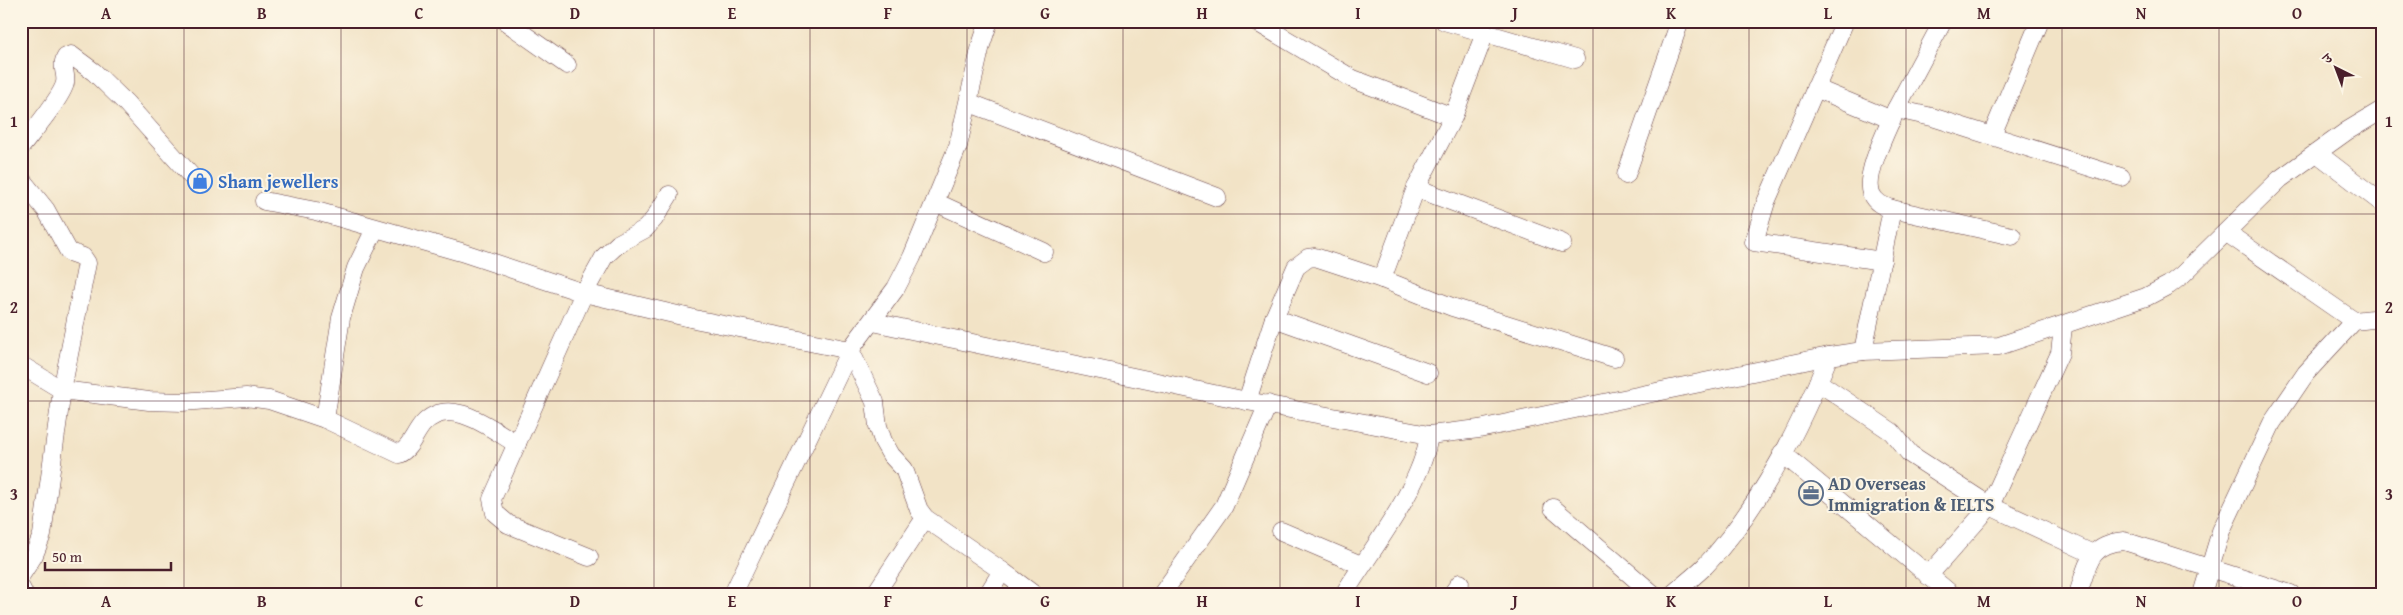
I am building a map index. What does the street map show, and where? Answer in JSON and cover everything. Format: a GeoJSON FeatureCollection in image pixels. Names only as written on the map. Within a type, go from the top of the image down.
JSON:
{"type":"FeatureCollection","features":[{"type":"Feature","properties":{"kind":"street"},"geometry":{"type":"LineString","coordinates":[[505,21],[567,65]]}},
{"type":"Feature","properties":{"kind":"street"},"geometry":{"type":"LineString","coordinates":[[733,594],[850,350],[873,322],[896,288],[935,202],[958,146],[970,103],[981,45],[989,21]]}},
{"type":"Feature","properties":{"kind":"street"},"geometry":{"type":"LineString","coordinates":[[1255,21],[1353,79],[1453,117]]}},
{"type":"Feature","properties":{"kind":"street"},"geometry":{"type":"LineString","coordinates":[[1444,21],[1575,58]]}},
{"type":"Feature","properties":{"kind":"street"},"geometry":{"type":"LineString","coordinates":[[1626,175],[1680,21]]}},
{"type":"Feature","properties":{"kind":"street"},"geometry":{"type":"LineString","coordinates":[[1845,21],[1766,202],[1754,242],[1882,261]]}},
{"type":"Feature","properties":{"kind":"street"},"geometry":{"type":"LineString","coordinates":[[1943,21],[1894,114],[1873,166],[1870,187],[1874,199],[1892,209],[2012,236]]}},
{"type":"Feature","properties":{"kind":"street"},"geometry":{"type":"LineString","coordinates":[[1992,136],[2040,21]]}},
{"type":"Feature","properties":{"kind":"street"},"geometry":{"type":"LineString","coordinates":[[1382,279],[1416,188],[1453,117],[1485,33]]}},
{"type":"Feature","properties":{"kind":"street"},"geometry":{"type":"LineString","coordinates":[[21,147],[63,89],[65,77],[62,65],[66,57],[71,56],[94,72],[126,103],[193,178]]}},
{"type":"Feature","properties":{"kind":"street"},"geometry":{"type":"LineString","coordinates":[[1815,88],[1894,114],[1932,117],[2121,177]]}},
{"type":"Feature","properties":{"kind":"street"},"geometry":{"type":"LineString","coordinates":[[970,103],[1217,197]]}},
{"type":"Feature","properties":{"kind":"street"},"geometry":{"type":"LineString","coordinates":[[873,322],[1247,401],[1429,434],[1479,429],[1829,356],[1863,351],[1999,346],[2063,327],[2137,301],[2169,285],[2226,233],[2280,179],[2346,131],[2382,110]]}},
{"type":"Feature","properties":{"kind":"street"},"geometry":{"type":"LineString","coordinates":[[2317,153],[2382,203]]}},
{"type":"Feature","properties":{"kind":"street"},"geometry":{"type":"LineString","coordinates":[[21,179],[46,210],[69,252],[83,257],[87,264],[62,390],[42,535],[34,555],[21,575]]}},
{"type":"Feature","properties":{"kind":"street"},"geometry":{"type":"LineString","coordinates":[[1416,188],[1562,243]]}},
{"type":"Feature","properties":{"kind":"street"},"geometry":{"type":"LineString","coordinates":[[589,557],[508,524],[495,513],[492,499],[584,293],[609,250],[645,229],[654,219],[669,195]]}},
{"type":"Feature","properties":{"kind":"street"},"geometry":{"type":"LineString","coordinates":[[264,201],[316,211],[461,252],[584,293],[699,320],[850,350]]}},
{"type":"Feature","properties":{"kind":"street"},"geometry":{"type":"LineString","coordinates":[[935,202],[1044,252]]}},
{"type":"Feature","properties":{"kind":"street"},"geometry":{"type":"LineString","coordinates":[[1863,351],[1892,209]]}},
{"type":"Feature","properties":{"kind":"street"},"geometry":{"type":"LineString","coordinates":[[325,419],[341,318],[356,268],[376,229]]}},
{"type":"Feature","properties":{"kind":"street"},"geometry":{"type":"LineString","coordinates":[[2226,233],[2354,321],[2382,318]]}},
{"type":"Feature","properties":{"kind":"street"},"geometry":{"type":"LineString","coordinates":[[1247,401],[1274,318],[1296,267],[1308,258],[1322,259],[1382,279],[1452,307],[1614,358]]}},
{"type":"Feature","properties":{"kind":"street"},"geometry":{"type":"LineString","coordinates":[[1274,318],[1428,373]]}},
{"type":"Feature","properties":{"kind":"street"},"geometry":{"type":"LineString","coordinates":[[2202,594],[2221,531],[2272,422],[2306,373],[2354,321]]}},
{"type":"Feature","properties":{"kind":"street"},"geometry":{"type":"LineString","coordinates":[[1928,576],[1990,506],[2060,353],[2063,327]]}},
{"type":"Feature","properties":{"kind":"street"},"geometry":{"type":"LineString","coordinates":[[850,350],[873,397],[883,441],[904,469],[919,510],[925,518],[1033,594]]}},
{"type":"Feature","properties":{"kind":"street"},"geometry":{"type":"LineString","coordinates":[[1673,594],[1705,566],[1737,527],[1782,453],[1829,356]]}},
{"type":"Feature","properties":{"kind":"street"},"geometry":{"type":"LineString","coordinates":[[21,365],[62,390],[148,401],[182,402],[246,397],[269,400],[325,419],[400,454],[408,448],[422,424],[438,413],[447,411],[468,417],[517,444]]}},
{"type":"Feature","properties":{"kind":"street"},"geometry":{"type":"LineString","coordinates":[[1818,382],[1892,432],[1910,454],[1990,506],[2093,554]]}},
{"type":"Feature","properties":{"kind":"street"},"geometry":{"type":"LineString","coordinates":[[1162,594],[1224,506],[1268,404]]}},
{"type":"Feature","properties":{"kind":"street"},"geometry":{"type":"LineString","coordinates":[[1344,594],[1400,505],[1421,467],[1429,434]]}},
{"type":"Feature","properties":{"kind":"street"},"geometry":{"type":"LineString","coordinates":[[1782,453],[1951,594]]}},
{"type":"Feature","properties":{"kind":"street"},"geometry":{"type":"LineString","coordinates":[[1552,508],[1653,594]]}},
{"type":"Feature","properties":{"kind":"street"},"geometry":{"type":"LineString","coordinates":[[875,594],[925,518]]}},
{"type":"Feature","properties":{"kind":"street"},"geometry":{"type":"LineString","coordinates":[[1281,531],[1361,565]]}},
{"type":"Feature","properties":{"kind":"street"},"geometry":{"type":"LineString","coordinates":[[2078,594],[2093,554],[2108,542],[2124,541],[2291,594]]}},
{"type":"Feature","properties":{"kind":"street"},"geometry":{"type":"LineString","coordinates":[[988,594],[1002,571]]}},
{"type":"Feature","properties":{"kind":"street"},"geometry":{"type":"LineString","coordinates":[[21,588],[24,594]]}},
{"type":"Feature","properties":{"kind":"place","name":"Sham jewellers"},"geometry":{"type":"Point","coordinates":[200,181]}},
{"type":"Feature","properties":{"kind":"place","name":"AD Overseas Immigration & IELTS"},"geometry":{"type":"Point","coordinates":[1811,493]}}]}
